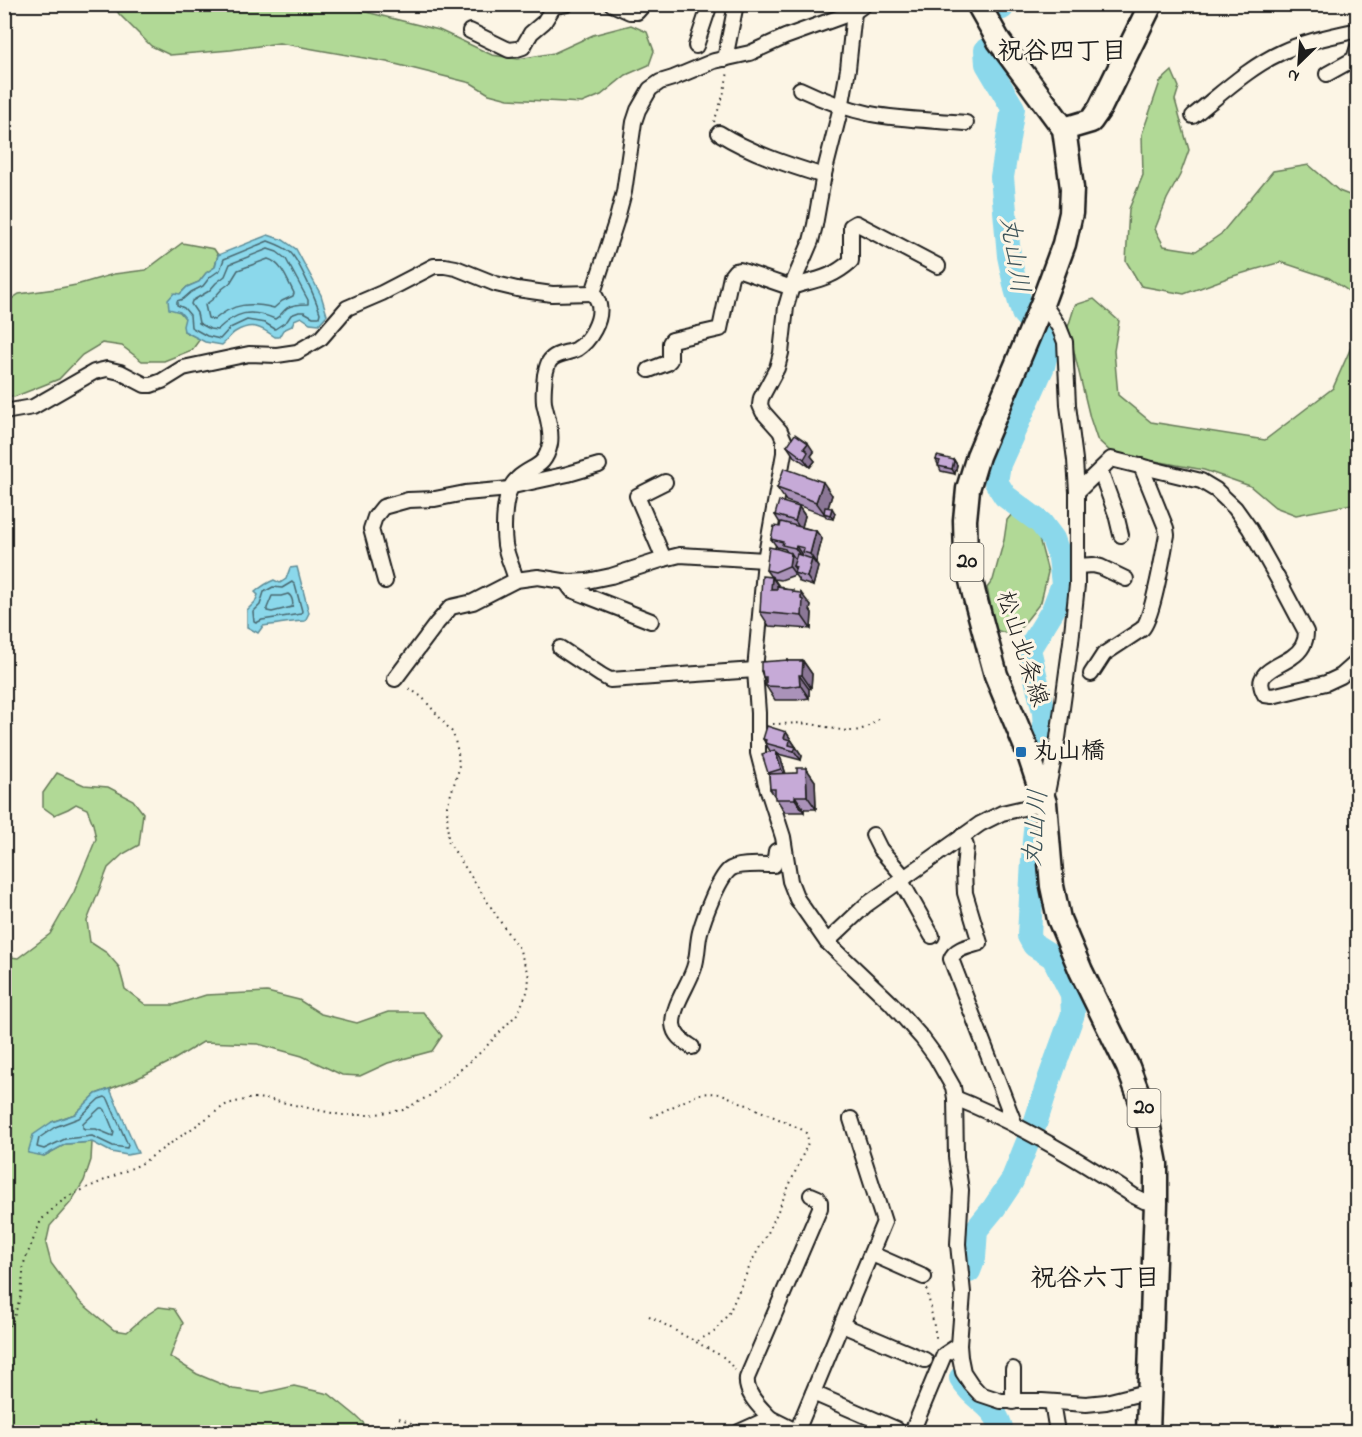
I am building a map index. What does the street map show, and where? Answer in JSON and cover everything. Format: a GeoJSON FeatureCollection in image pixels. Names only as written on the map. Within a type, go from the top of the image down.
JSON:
{"type":"FeatureCollection","features":[{"type":"Feature","properties":{"kind":"main road","name":"松山北条線"},"geometry":{"type":"LineString","coordinates":[[978,4],[999,40],[1064,129],[1071,179],[1071,213],[1065,244],[978,456],[968,489],[965,520],[966,558],[996,675],[1028,752],[1045,803],[1052,886],[1059,919],[1081,971],[1128,1067],[1147,1117],[1156,1164],[1148,1432]]}},
{"type":"Feature","properties":{"kind":"main road"},"geometry":{"type":"LineString","coordinates":[[1064,129],[1091,121],[1100,108],[1151,4]]}},
{"type":"Feature","properties":{"kind":"street"},"geometry":{"type":"LineString","coordinates":[[470,31],[509,50],[517,49],[523,47],[531,33],[544,22],[554,6],[567,4]]}},
{"type":"Feature","properties":{"kind":"street"},"geometry":{"type":"LineString","coordinates":[[612,4],[630,12],[637,12],[644,4]]}},
{"type":"Feature","properties":{"kind":"street"},"geometry":{"type":"LineString","coordinates":[[696,46],[710,4]]}},
{"type":"Feature","properties":{"kind":"street"},"geometry":{"type":"LineString","coordinates":[[727,58],[736,4]]}},
{"type":"Feature","properties":{"kind":"street"},"geometry":{"type":"LineString","coordinates":[[516,580],[509,561],[505,539],[507,495],[518,478],[536,468],[544,460],[546,454],[551,437],[544,400],[546,370],[549,361],[556,355],[577,349],[593,332],[600,308],[593,293],[624,192],[634,122],[644,98],[650,89],[660,82],[714,61],[750,53],[860,8]]}},
{"type":"Feature","properties":{"kind":"street"},"geometry":{"type":"LineString","coordinates":[[860,8],[811,241],[786,307],[777,368],[761,398],[760,405],[763,412],[780,431],[784,440],[784,453],[765,560],[755,670],[758,753],[783,837],[790,881],[797,899],[827,942],[891,1003],[922,1038],[952,1087],[955,1098],[956,1157],[961,1190],[958,1244],[963,1293],[959,1345],[963,1372],[980,1394],[1000,1401],[1086,1404],[1106,1402],[1150,1391]]}},
{"type":"Feature","properties":{"kind":"street"},"geometry":{"type":"LineString","coordinates":[[1193,116],[1261,63],[1283,51],[1358,30]]}},
{"type":"Feature","properties":{"kind":"street"},"geometry":{"type":"LineString","coordinates":[[1327,74],[1354,59],[1358,47]]}},
{"type":"Feature","properties":{"kind":"street"},"geometry":{"type":"LineString","coordinates":[[800,89],[841,106],[871,114],[966,123]]}},
{"type":"Feature","properties":{"kind":"street"},"geometry":{"type":"LineString","coordinates":[[719,133],[738,145],[824,176]]}},
{"type":"Feature","properties":{"kind":"street"},"geometry":{"type":"LineString","coordinates":[[649,370],[670,360],[672,340],[720,329],[731,276],[735,272],[740,270],[793,286],[826,278],[851,261],[851,226],[856,223],[938,266]]}},
{"type":"Feature","properties":{"kind":"street"},"geometry":{"type":"LineString","coordinates":[[4,412],[33,407],[94,372],[106,369],[120,372],[145,385],[151,385],[183,368],[249,354],[277,355],[297,352],[321,338],[347,308],[434,266],[456,268],[496,284],[517,289],[552,294],[593,293]]}},
{"type":"Feature","properties":{"kind":"street"},"geometry":{"type":"LineString","coordinates":[[827,942],[866,905],[991,817],[1045,803],[1058,738],[1077,585],[1077,492],[1068,405],[1065,342],[1059,327],[1042,303]]}},
{"type":"Feature","properties":{"kind":"street"},"geometry":{"type":"LineString","coordinates":[[1077,492],[1111,459],[1202,481],[1216,490],[1235,508],[1250,529],[1306,632],[1306,641],[1301,649],[1293,657],[1266,672],[1262,680],[1265,695],[1272,696],[1326,683],[1341,676],[1358,661]]}},
{"type":"Feature","properties":{"kind":"street"},"geometry":{"type":"LineString","coordinates":[[385,581],[371,529],[375,517],[383,507],[408,500],[435,499],[510,488],[599,465]]}},
{"type":"Feature","properties":{"kind":"street"},"geometry":{"type":"LineString","coordinates":[[1091,674],[1104,654],[1147,624],[1152,605],[1167,535],[1141,466]]}},
{"type":"Feature","properties":{"kind":"street"},"geometry":{"type":"LineString","coordinates":[[1100,470],[1121,535]]}},
{"type":"Feature","properties":{"kind":"street"},"geometry":{"type":"LineString","coordinates":[[664,559],[637,496],[665,482]]}},
{"type":"Feature","properties":{"kind":"street"},"geometry":{"type":"LineString","coordinates":[[395,679],[436,623],[451,607],[472,602],[516,580],[538,577],[566,582],[587,581],[680,555],[765,560]]}},
{"type":"Feature","properties":{"kind":"street"},"geometry":{"type":"LineString","coordinates":[[1077,567],[1093,565],[1126,579]]}},
{"type":"Feature","properties":{"kind":"street"},"geometry":{"type":"LineString","coordinates":[[566,582],[572,590],[651,621]]}},
{"type":"Feature","properties":{"kind":"street"},"geometry":{"type":"LineString","coordinates":[[560,648],[610,680],[755,670]]}},
{"type":"Feature","properties":{"kind":"street"},"geometry":{"type":"LineString","coordinates":[[873,836],[903,880],[932,936]]}},
{"type":"Feature","properties":{"kind":"street"},"geometry":{"type":"LineString","coordinates":[[962,836],[966,846],[965,893],[980,943],[962,949],[951,959],[1015,1125]]}},
{"type":"Feature","properties":{"kind":"street"},"geometry":{"type":"LineString","coordinates":[[692,1047],[676,1036],[673,1026],[674,1013],[690,979],[707,910],[731,868],[774,865],[776,851],[784,850]]}},
{"type":"Feature","properties":{"kind":"street"},"geometry":{"type":"LineString","coordinates":[[955,1098],[1015,1125],[1066,1153],[1134,1196],[1156,1203]]}},
{"type":"Feature","properties":{"kind":"street"},"geometry":{"type":"LineString","coordinates":[[811,1195],[818,1198],[819,1208],[746,1383],[754,1400],[770,1418],[798,1432],[884,1222],[851,1119]]}},
{"type":"Feature","properties":{"kind":"street"},"geometry":{"type":"LineString","coordinates":[[872,1254],[924,1277]]}},
{"type":"Feature","properties":{"kind":"street"},"geometry":{"type":"LineString","coordinates":[[842,1325],[925,1360]]}},
{"type":"Feature","properties":{"kind":"street"},"geometry":{"type":"LineString","coordinates":[[912,1432],[944,1355],[959,1345]]}},
{"type":"Feature","properties":{"kind":"street"},"geometry":{"type":"LineString","coordinates":[[1013,1369],[1013,1402]]}},
{"type":"Feature","properties":{"kind":"street"},"geometry":{"type":"LineString","coordinates":[[813,1393],[896,1429]]}},
{"type":"Feature","properties":{"kind":"street"},"geometry":{"type":"LineString","coordinates":[[1052,1402],[1057,1432]]}},
{"type":"Feature","properties":{"kind":"street"},"geometry":{"type":"LineString","coordinates":[[739,1432],[770,1418]]}},
{"type":"Feature","properties":{"kind":"path"},"geometry":{"type":"LineString","coordinates":[[719,133],[712,127],[723,96],[727,58]]}},
{"type":"Feature","properties":{"kind":"path"},"geometry":{"type":"LineString","coordinates":[[4,1329],[12,1323],[21,1295],[24,1263],[41,1220],[57,1204],[141,1164],[226,1104],[253,1098],[267,1099],[341,1115],[403,1110],[431,1095],[482,1051],[518,1013],[528,990],[529,977],[519,948],[448,841],[447,806],[459,769],[458,752],[453,733],[422,697],[395,679]]}},
{"type":"Feature","properties":{"kind":"path"},"geometry":{"type":"LineString","coordinates":[[758,723],[813,724],[845,731],[860,730],[871,726],[882,716]]}},
{"type":"Feature","properties":{"kind":"path"},"geometry":{"type":"LineString","coordinates":[[651,1117],[699,1094],[722,1094],[806,1131],[808,1136],[808,1143],[769,1231],[753,1259],[729,1313],[714,1332],[695,1342]]}},
{"type":"Feature","properties":{"kind":"path"},"geometry":{"type":"LineString","coordinates":[[924,1277],[938,1343],[944,1355]]}},
{"type":"Feature","properties":{"kind":"path"},"geometry":{"type":"LineString","coordinates":[[649,1316],[724,1358],[746,1383]]}},
{"type":"Feature","properties":{"kind":"path"},"geometry":{"type":"LineString","coordinates":[[399,1418],[433,1432]]}},
{"type":"Feature","properties":{"kind":"path"},"geometry":{"type":"LineString","coordinates":[[72,1432],[94,1422],[107,1429],[108,1432]]}},
{"type":"Feature","properties":{"kind":"path"},"geometry":{"type":"LineString","coordinates":[[4,1426],[25,1432]]}},
{"type":"Feature","properties":{"kind":"green space"},"geometry":{"type":"Polygon","coordinates":[[[113,5],[338,5],[439,30],[492,55],[518,59],[554,53],[593,35],[631,25],[647,32],[654,51],[649,65],[626,75],[601,95],[582,103],[508,99],[489,94],[471,83],[387,62],[279,43],[170,55],[151,46],[113,5]]]}},
{"type":"Feature","properties":{"kind":"green space"},"geometry":{"type":"Polygon","coordinates":[[[1172,71],[1179,87],[1175,100],[1189,150],[1155,229],[1164,246],[1196,251],[1221,234],[1273,171],[1309,165],[1339,191],[1357,198],[1357,297],[1329,278],[1281,262],[1184,294],[1141,286],[1126,261],[1129,209],[1143,175],[1142,134],[1160,82],[1172,71]]]}},
{"type":"Feature","properties":{"kind":"green space"},"geometry":{"type":"Polygon","coordinates":[[[182,243],[214,249],[218,255],[215,267],[199,282],[187,287],[180,294],[180,312],[185,318],[184,331],[200,339],[192,350],[164,361],[142,361],[122,346],[102,343],[82,355],[59,379],[14,397],[5,394],[4,304],[19,294],[76,285],[114,274],[146,270],[182,243]]]}},
{"type":"Feature","properties":{"kind":"green space"},"geometry":{"type":"Polygon","coordinates":[[[1357,297],[1357,503],[1296,515],[1275,507],[1250,486],[1204,470],[1131,459],[1112,453],[1097,439],[1068,327],[1075,305],[1094,299],[1119,321],[1114,351],[1118,395],[1151,422],[1265,440],[1333,388],[1356,336],[1357,297]]]}},
{"type":"Feature","properties":{"kind":"green space"},"geometry":{"type":"Polygon","coordinates":[[[1018,507],[1039,538],[1048,572],[1041,602],[1014,636],[996,630],[987,588],[993,580],[1007,520],[1018,507]]]}},
{"type":"Feature","properties":{"kind":"green space"},"geometry":{"type":"Polygon","coordinates":[[[57,773],[84,785],[108,787],[133,800],[143,813],[139,845],[123,854],[108,868],[87,921],[90,942],[107,953],[119,967],[125,989],[146,1005],[174,1005],[206,995],[267,992],[299,1000],[321,1014],[357,1023],[388,1012],[423,1012],[442,1036],[432,1051],[388,1063],[360,1076],[342,1075],[302,1056],[258,1044],[203,1042],[136,1079],[96,1094],[75,1114],[52,1122],[28,1152],[44,1156],[66,1144],[92,1142],[91,1160],[84,1181],[71,1202],[50,1226],[46,1244],[51,1263],[79,1301],[114,1330],[127,1332],[159,1307],[174,1309],[183,1323],[170,1357],[197,1374],[233,1389],[263,1393],[294,1386],[329,1394],[373,1432],[5,1432],[4,956],[18,958],[50,934],[74,892],[96,839],[87,809],[76,804],[54,815],[43,807],[43,793],[57,773]]]}},
{"type":"Feature","properties":{"kind":"water"},"geometry":{"type":"Polygon","coordinates":[[[268,235],[283,240],[296,249],[321,295],[327,315],[319,324],[310,323],[301,317],[294,320],[292,326],[283,330],[279,337],[256,327],[246,327],[233,333],[222,345],[205,342],[184,331],[185,318],[180,312],[169,309],[168,300],[174,293],[180,294],[187,287],[199,282],[215,267],[218,255],[268,235]]]}},
{"type":"Feature","properties":{"kind":"water"},"geometry":{"type":"Polygon","coordinates":[[[297,567],[309,613],[305,621],[263,626],[258,633],[247,627],[247,610],[255,602],[258,595],[255,592],[274,580],[280,583],[286,579],[290,568],[297,567]]]}},
{"type":"Feature","properties":{"kind":"water"},"geometry":{"type":"Polygon","coordinates":[[[110,1089],[138,1153],[127,1155],[111,1152],[92,1142],[66,1144],[44,1156],[28,1153],[33,1135],[52,1122],[75,1114],[96,1094],[110,1089]]]}},
{"type":"Feature","properties":{"kind":"building"},"geometry":{"type":"Polygon","coordinates":[[[795,434],[808,443],[804,448],[808,452],[804,459],[787,446],[795,434]]]}},
{"type":"Feature","properties":{"kind":"building"},"geometry":{"type":"Polygon","coordinates":[[[937,456],[954,460],[952,469],[938,466],[940,461],[936,460],[937,456]]]}},
{"type":"Feature","properties":{"kind":"building"},"geometry":{"type":"Polygon","coordinates":[[[784,468],[823,482],[816,502],[777,488],[784,468]]]}},
{"type":"Feature","properties":{"kind":"building"},"geometry":{"type":"Polygon","coordinates":[[[779,501],[799,507],[795,521],[775,515],[779,501]]]}},
{"type":"Feature","properties":{"kind":"building"},"geometry":{"type":"Polygon","coordinates":[[[825,507],[832,508],[830,515],[824,513],[825,507]]]}},
{"type":"Feature","properties":{"kind":"building"},"geometry":{"type":"Polygon","coordinates":[[[781,522],[816,531],[810,554],[803,552],[804,548],[782,545],[783,542],[771,539],[774,526],[780,527],[781,522]]]}},
{"type":"Feature","properties":{"kind":"building"},"geometry":{"type":"Polygon","coordinates":[[[769,547],[791,553],[789,566],[775,572],[766,570],[769,547]]]}},
{"type":"Feature","properties":{"kind":"building"},"geometry":{"type":"Polygon","coordinates":[[[797,554],[812,559],[807,577],[794,573],[796,567],[793,566],[797,554]]]}},
{"type":"Feature","properties":{"kind":"building"},"geometry":{"type":"Polygon","coordinates":[[[762,576],[772,577],[771,589],[777,589],[777,586],[801,593],[802,616],[760,612],[762,576]]]}},
{"type":"Feature","properties":{"kind":"building"},"geometry":{"type":"Polygon","coordinates":[[[803,661],[802,675],[799,675],[800,685],[766,686],[766,677],[763,677],[761,671],[761,662],[803,661]]]}},
{"type":"Feature","properties":{"kind":"building"},"geometry":{"type":"Polygon","coordinates":[[[767,726],[786,732],[784,738],[790,740],[789,745],[796,747],[794,751],[765,743],[766,740],[763,739],[767,726]]]}},
{"type":"Feature","properties":{"kind":"building"},"geometry":{"type":"Polygon","coordinates":[[[775,750],[781,769],[768,773],[762,754],[775,750]]]}},
{"type":"Feature","properties":{"kind":"building"},"geometry":{"type":"Polygon","coordinates":[[[797,768],[806,768],[807,796],[795,796],[795,799],[775,799],[775,789],[770,789],[769,774],[797,773],[797,768]]]}},
{"type":"Feature","properties":{"kind":"waterway","name":"丸山川"},"geometry":{"type":"LineString","coordinates":[[1002,8],[1004,4]]}},
{"type":"Feature","properties":{"kind":"waterway","name":"丸山川"},"geometry":{"type":"LineString","coordinates":[[969,1271],[974,1258],[976,1230],[1012,1181],[1035,1124],[1073,1014],[1072,994],[1053,957],[1034,945],[1029,936],[1034,841],[1045,731],[1044,712],[1029,649],[1053,610],[1063,584],[1060,558],[1053,539],[1041,523],[1005,496],[996,482],[999,464],[1043,366],[1049,342],[1023,313],[1016,289],[1009,256],[1002,177],[1013,108],[987,64],[986,50]]}},
{"type":"Feature","properties":{"kind":"waterway"},"geometry":{"type":"LineString","coordinates":[[961,1378],[995,1415],[1002,1432]]}},
{"type":"Feature","properties":{"kind":"place","name":"丸山橋"},"geometry":{"type":"Point","coordinates":[1021,752]}},
{"type":"Feature","properties":{"kind":"district","name":"祝谷四丁目"},"geometry":{"type":"Point","coordinates":[1062,53]}},
{"type":"Feature","properties":{"kind":"district","name":"祝谷六丁目"},"geometry":{"type":"Point","coordinates":[1095,1280]}}]}
